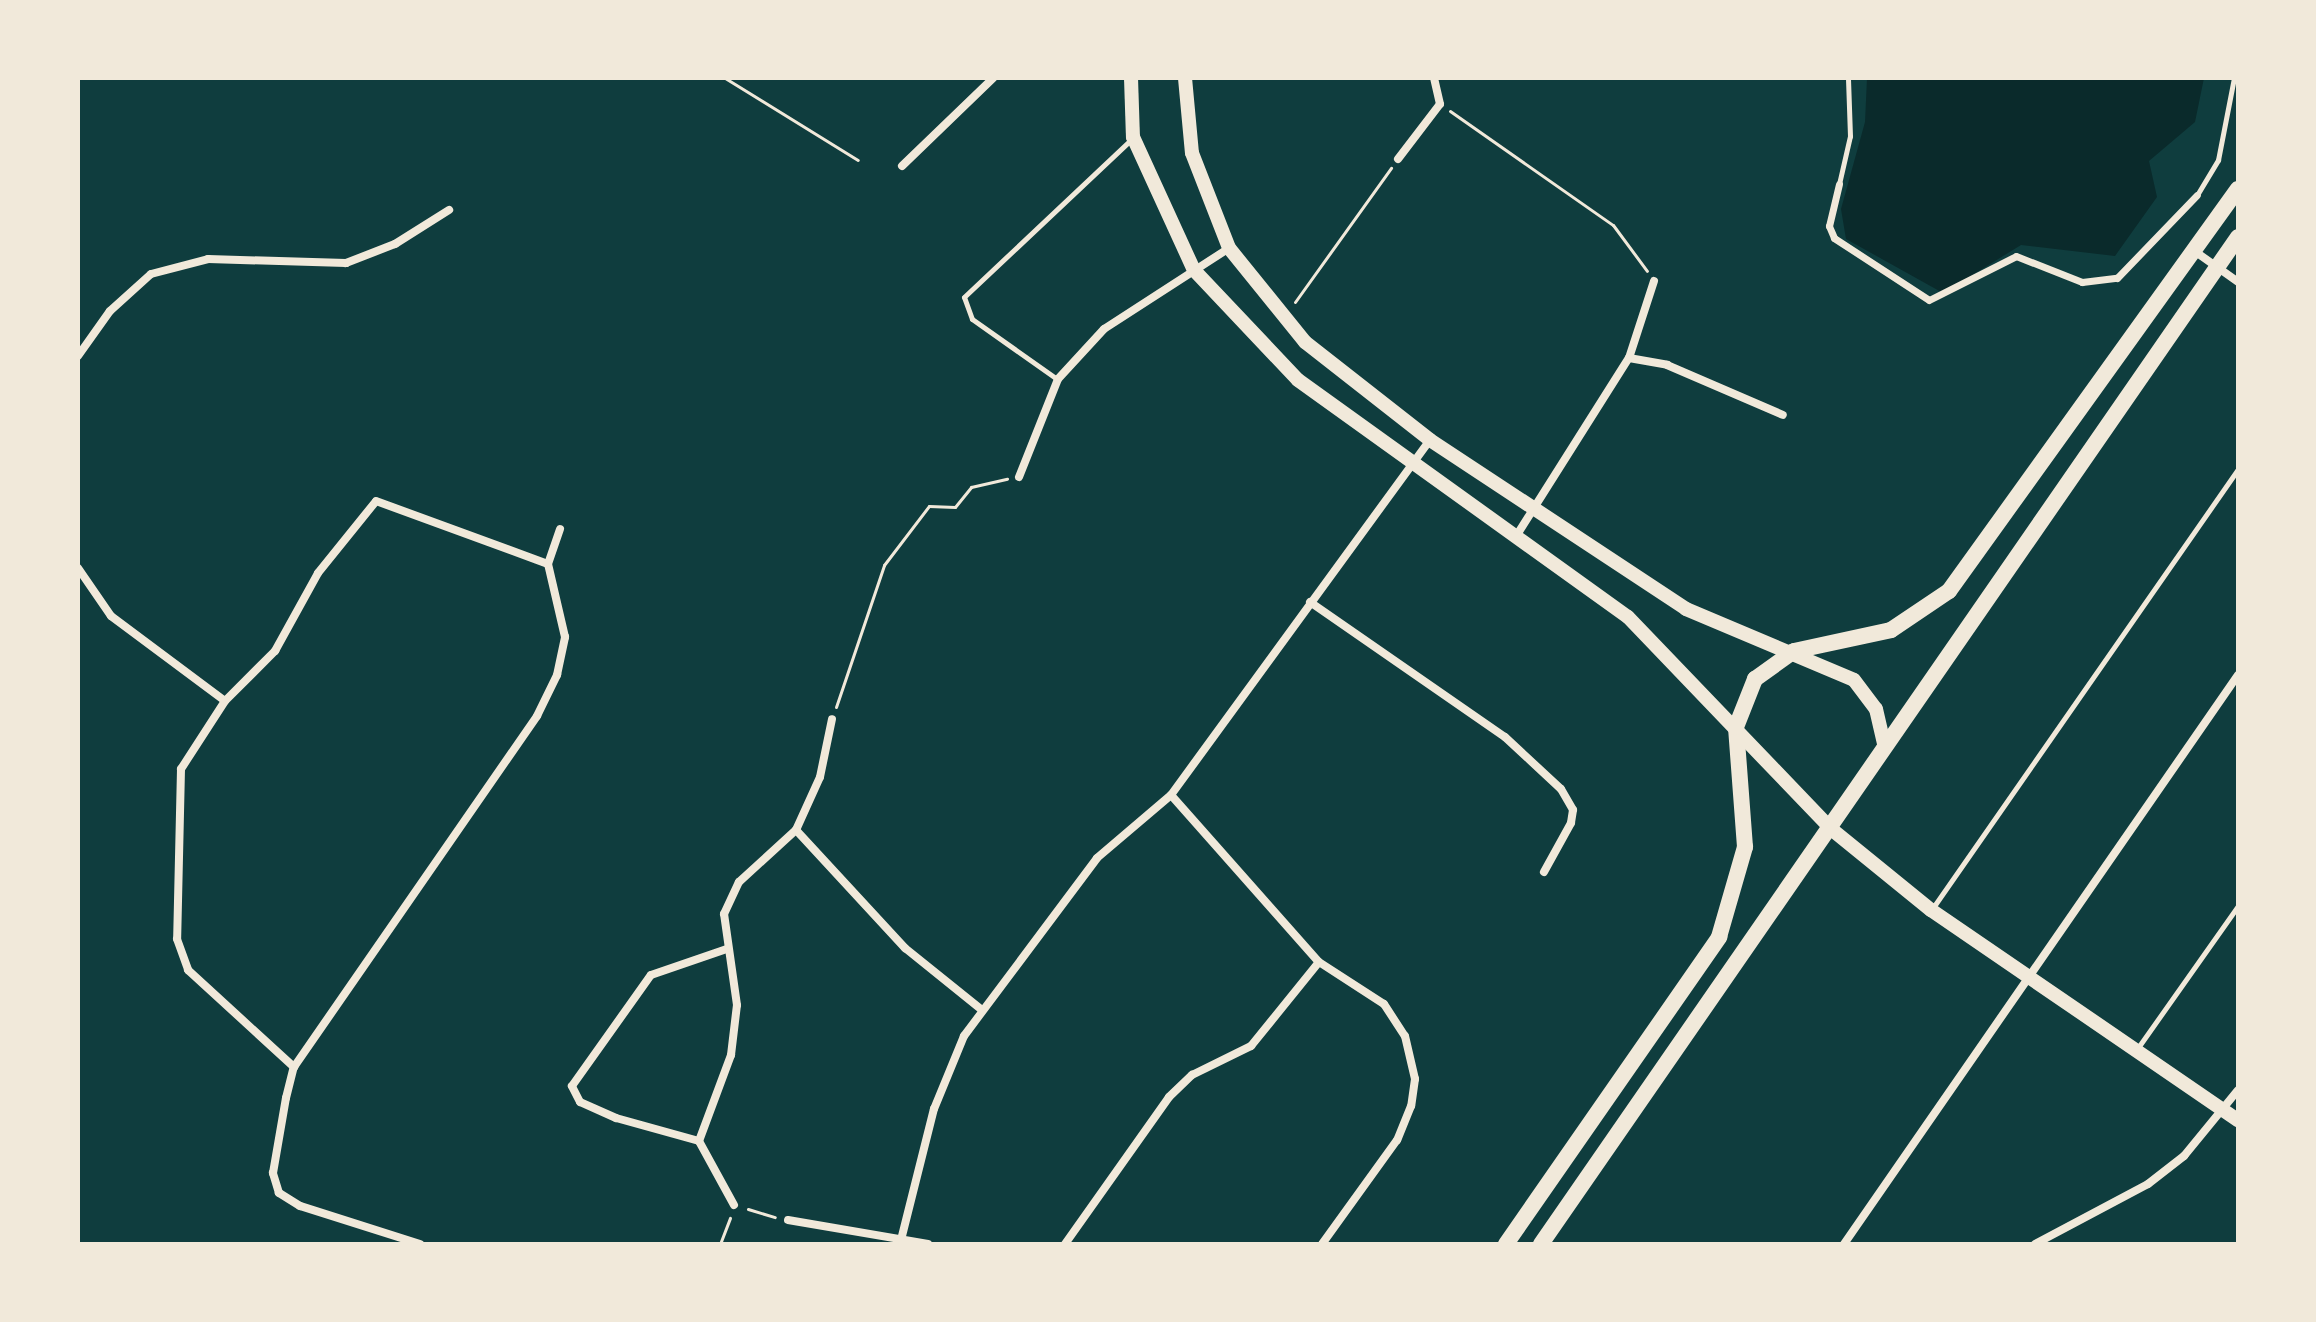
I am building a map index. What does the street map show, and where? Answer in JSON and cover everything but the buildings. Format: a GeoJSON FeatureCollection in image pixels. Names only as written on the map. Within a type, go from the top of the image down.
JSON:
{"type":"FeatureCollection","features":[{"type":"Feature","properties":{"kind":"main road"},"geometry":{"type":"LineString","coordinates":[[1506,1244],[1719,937],[1745,847],[1736,727],[1755,679],[1794,651],[1891,630],[1949,591],[1987,548],[2192,249],[2238,189]]}},
{"type":"Feature","properties":{"kind":"main road"},"geometry":{"type":"LineString","coordinates":[[1541,1244],[2215,266],[2238,237]]}},
{"type":"Feature","properties":{"kind":"street"},"geometry":{"type":"LineString","coordinates":[[902,166],[993,78]]}},
{"type":"Feature","properties":{"kind":"street"},"geometry":{"type":"LineString","coordinates":[[1131,78],[1133,137],[1194,270],[1298,380],[1628,617],[1830,828],[1931,910],[2238,1120]]}},
{"type":"Feature","properties":{"kind":"street"},"geometry":{"type":"LineString","coordinates":[[1185,78],[1192,153],[1229,248],[1284,318],[1333,367],[1430,440],[1535,504],[1686,609],[1794,651],[1867,693],[1885,747]]}},
{"type":"Feature","properties":{"kind":"street"},"geometry":{"type":"LineString","coordinates":[[1398,159],[1440,104],[1434,78]]}},
{"type":"Feature","properties":{"kind":"street"},"geometry":{"type":"LineString","coordinates":[[1839,184],[1829,226],[1834,238],[1929,300],[2016,256],[2082,282],[2117,278],[2197,195]]}},
{"type":"Feature","properties":{"kind":"street"},"geometry":{"type":"LineString","coordinates":[[78,356],[110,311],[151,274],[208,259],[346,263],[395,244],[449,210]]}},
{"type":"Feature","properties":{"kind":"street"},"geometry":{"type":"LineString","coordinates":[[1019,477],[1058,379],[1104,329],[1229,248]]}},
{"type":"Feature","properties":{"kind":"street"},"geometry":{"type":"LineString","coordinates":[[2192,249],[2238,282]]}},
{"type":"Feature","properties":{"kind":"street"},"geometry":{"type":"LineString","coordinates":[[1515,538],[1629,358],[1654,281]]}},
{"type":"Feature","properties":{"kind":"street"},"geometry":{"type":"LineString","coordinates":[[1629,358],[1667,365],[1783,415]]}},
{"type":"Feature","properties":{"kind":"street"},"geometry":{"type":"LineString","coordinates":[[902,1236],[948,1070],[982,1010],[1097,858],[1171,795],[1430,440]]}},
{"type":"Feature","properties":{"kind":"street"},"geometry":{"type":"LineString","coordinates":[[294,1067],[188,970],[177,939],[181,769],[225,701],[275,651],[318,573],[376,501],[548,564]]}},
{"type":"Feature","properties":{"kind":"street"},"geometry":{"type":"LineString","coordinates":[[420,1244],[300,1206],[279,1193],[273,1173],[294,1067],[537,716],[565,637],[548,564],[560,529]]}},
{"type":"Feature","properties":{"kind":"street"},"geometry":{"type":"LineString","coordinates":[[78,568],[111,616],[225,701]]}},
{"type":"Feature","properties":{"kind":"street"},"geometry":{"type":"LineString","coordinates":[[1310,602],[1505,737],[1561,789],[1573,810],[1571,823],[1544,872]]}},
{"type":"Feature","properties":{"kind":"street"},"geometry":{"type":"LineString","coordinates":[[1844,1244],[2025,975],[2238,675]]}},
{"type":"Feature","properties":{"kind":"street"},"geometry":{"type":"LineString","coordinates":[[699,1141],[731,1055],[737,1005],[724,914],[739,882],[796,830],[820,777],[832,719]]}},
{"type":"Feature","properties":{"kind":"street"},"geometry":{"type":"LineString","coordinates":[[1171,795],[1319,962],[1384,1004],[1405,1036],[1415,1079],[1397,1140],[1322,1244]]}},
{"type":"Feature","properties":{"kind":"street"},"geometry":{"type":"LineString","coordinates":[[796,830],[905,948],[982,1010]]}},
{"type":"Feature","properties":{"kind":"street"},"geometry":{"type":"LineString","coordinates":[[727,949],[651,975],[572,1086],[580,1102],[616,1118],[699,1141],[734,1205]]}},
{"type":"Feature","properties":{"kind":"street"},"geometry":{"type":"LineString","coordinates":[[1065,1244],[1169,1097],[1192,1075],[1251,1046],[1319,962]]}},
{"type":"Feature","properties":{"kind":"street"},"geometry":{"type":"LineString","coordinates":[[2035,1244],[2148,1184],[2224,1110],[2238,1090]]}},
{"type":"Feature","properties":{"kind":"street"},"geometry":{"type":"LineString","coordinates":[[788,1220],[902,1236],[928,1244]]}},
{"type":"Feature","properties":{"kind":"lane"},"geometry":{"type":"LineString","coordinates":[[1839,184],[1850,136],[1848,78]]}},
{"type":"Feature","properties":{"kind":"lane"},"geometry":{"type":"LineString","coordinates":[[2197,195],[2218,160],[2234,78]]}},
{"type":"Feature","properties":{"kind":"lane"},"geometry":{"type":"LineString","coordinates":[[1058,379],[972,319],[964,297],[1133,137]]}},
{"type":"Feature","properties":{"kind":"lane"},"geometry":{"type":"LineString","coordinates":[[1931,910],[2238,469]]}},
{"type":"Feature","properties":{"kind":"lane"},"geometry":{"type":"LineString","coordinates":[[2137,1049],[2238,906]]}},
{"type":"Feature","properties":{"kind":"path"},"geometry":{"type":"LineString","coordinates":[[725,78],[858,160]]}},
{"type":"Feature","properties":{"kind":"path"},"geometry":{"type":"LineString","coordinates":[[1440,104],[1613,225],[1654,281]]}},
{"type":"Feature","properties":{"kind":"path"},"geometry":{"type":"LineString","coordinates":[[1284,318],[1398,159]]}},
{"type":"Feature","properties":{"kind":"path"},"geometry":{"type":"LineString","coordinates":[[832,719],[884,565],[929,506],[955,507],[971,487],[1019,477]]}},
{"type":"Feature","properties":{"kind":"path"},"geometry":{"type":"LineString","coordinates":[[720,1244],[734,1205],[788,1220]]}},
{"type":"Feature","properties":{"kind":"water"},"geometry":{"type":"Polygon","coordinates":[[[1867,78],[2204,78],[2195,122],[2149,161],[2157,197],[2115,256],[2021,245],[1943,293],[1846,239],[1841,209],[1865,122],[1867,78]]]}}]}
